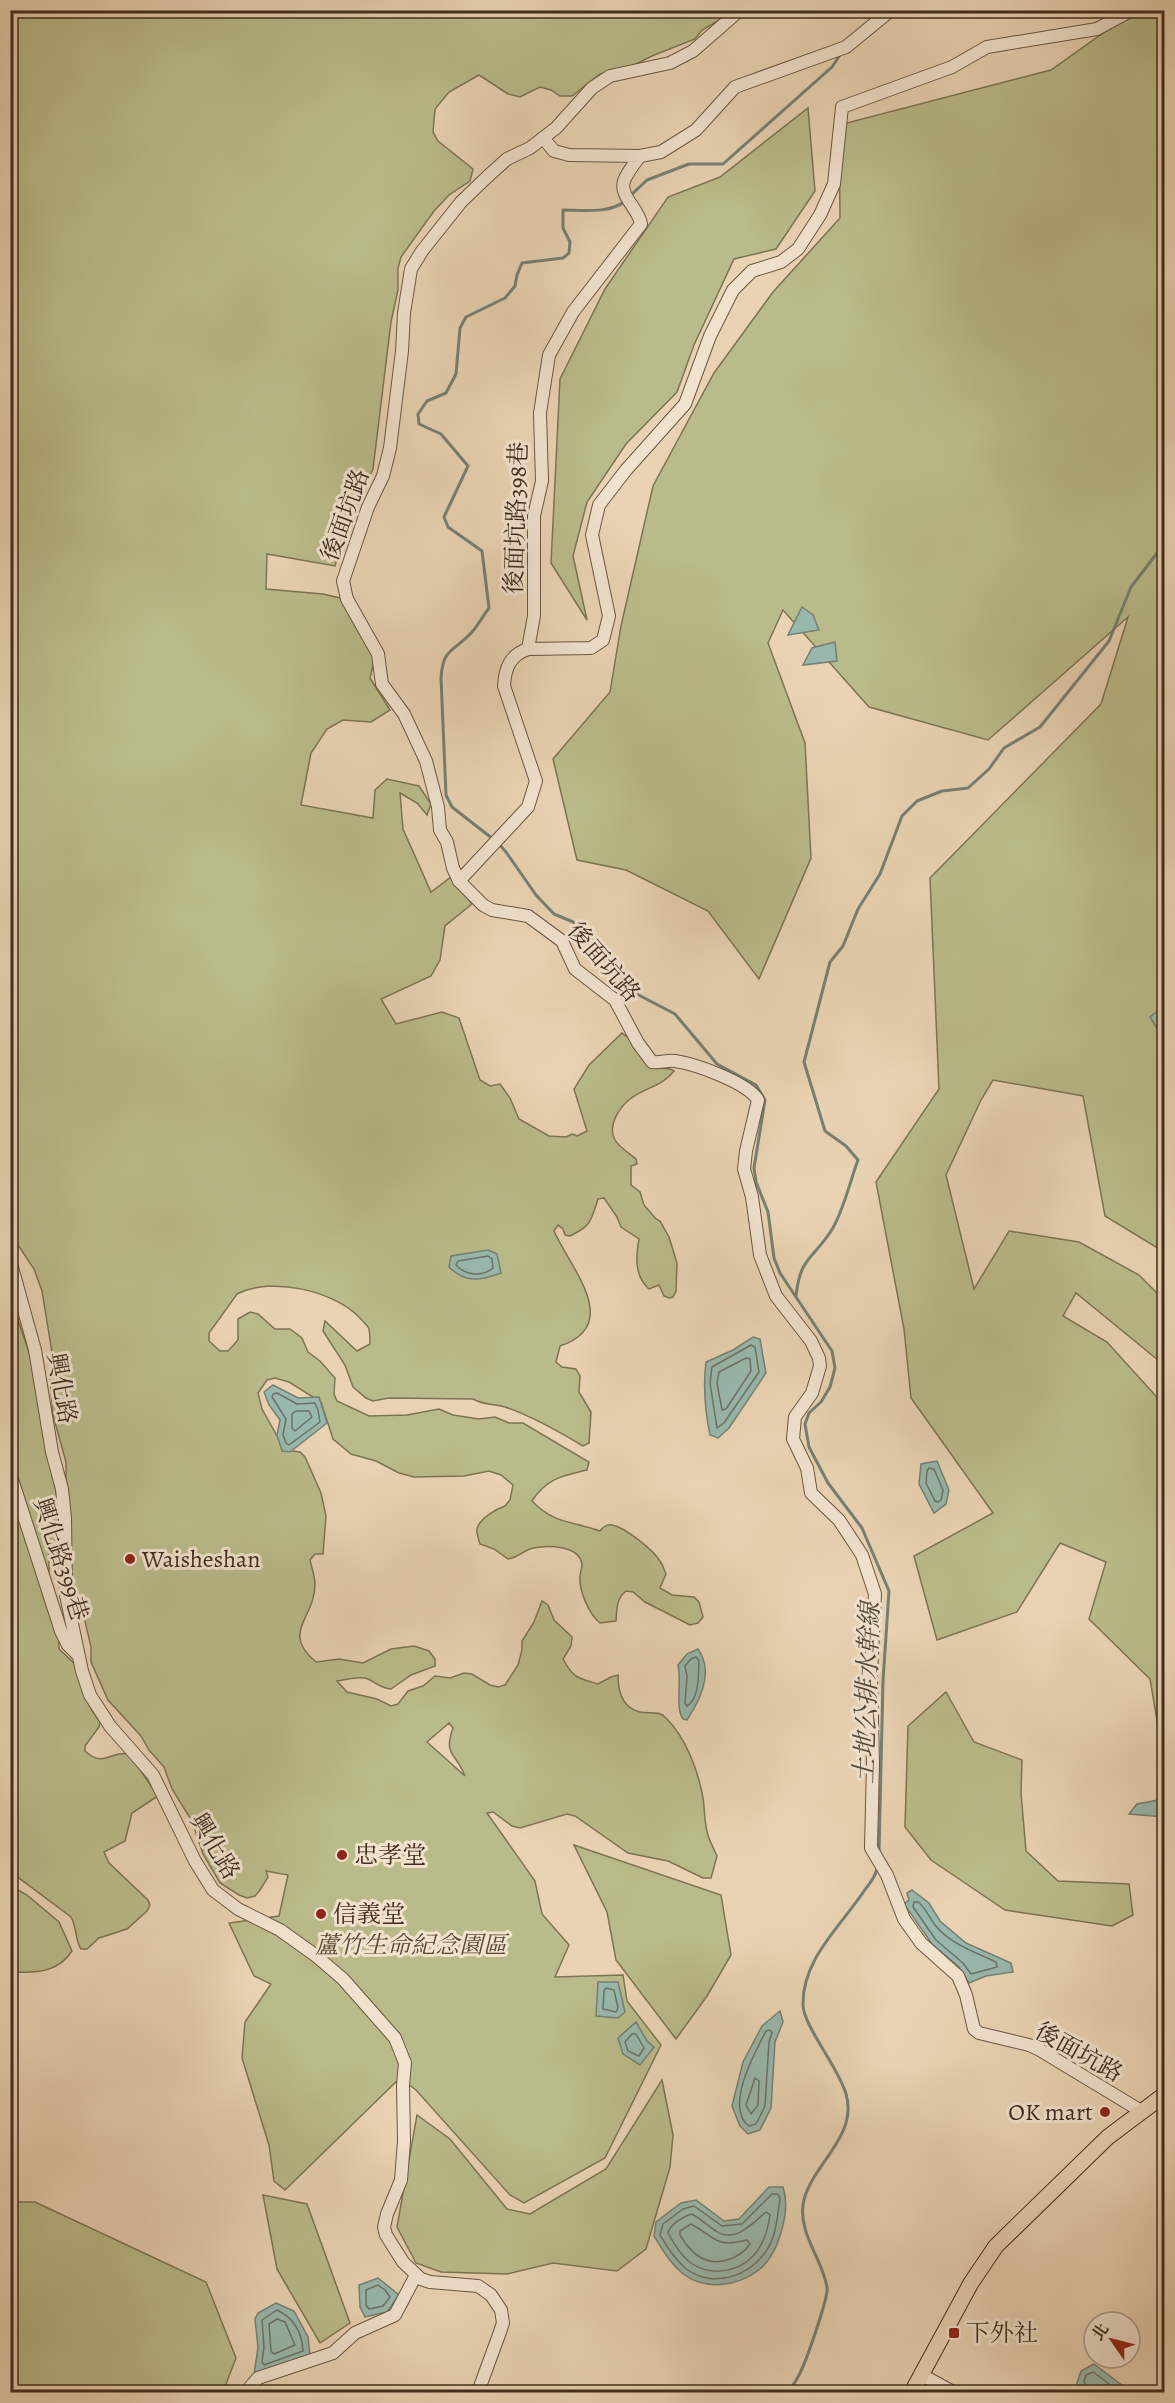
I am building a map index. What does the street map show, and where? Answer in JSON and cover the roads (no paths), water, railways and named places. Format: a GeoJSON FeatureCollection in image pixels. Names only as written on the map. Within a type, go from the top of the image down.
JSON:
{"type":"FeatureCollection","features":[{"type":"Feature","properties":{"kind":"main road"},"geometry":{"type":"LineString","coordinates":[[912,2392],[971,2283],[996,2246],[1094,2150],[1164,2096]]}},
{"type":"Feature","properties":{"kind":"street","name":"後面坑路"},"geometry":{"type":"LineString","coordinates":[[740,10],[693,51],[670,63],[610,76],[592,88],[556,128],[507,159],[486,177],[461,202],[422,251],[411,270],[404,313],[402,351],[390,448],[383,476],[368,507],[343,581],[347,599],[378,654],[382,684],[404,714],[426,761],[438,807],[440,830],[447,842],[453,868],[459,881],[483,906],[492,910],[528,916],[562,940],[575,969],[615,1000],[638,1043],[652,1062],[679,1062],[705,1071],[748,1088],[759,1100],[746,1151],[744,1169],[752,1197],[760,1255],[776,1296],[811,1341],[820,1366],[812,1393],[795,1417],[793,1439],[807,1468],[811,1493],[839,1520],[862,1555],[875,1594],[871,1674],[873,1764],[870,1839],[872,1851],[882,1864],[904,1919],[921,1943],[958,1976],[966,1995],[974,2030],[1040,2050],[1141,2112]]}},
{"type":"Feature","properties":{"kind":"street"},"geometry":{"type":"LineString","coordinates":[[543,138],[554,150],[569,155],[640,156],[661,152],[696,130],[735,87],[846,47],[891,10]]}},
{"type":"Feature","properties":{"kind":"street"},"geometry":{"type":"LineString","coordinates":[[459,881],[528,807],[536,781],[504,686],[505,669],[517,652],[528,649],[591,648],[603,640],[609,616],[592,535],[599,505],[626,470],[685,404],[710,336],[733,290],[752,271],[781,262],[798,249],[820,215],[834,184],[842,107],[952,67],[987,47],[1097,28],[1132,10]]}},
{"type":"Feature","properties":{"kind":"street","name":"後面坑路398巷"},"geometry":{"type":"LineString","coordinates":[[528,649],[534,616],[534,516],[542,481],[540,413],[549,355],[573,312],[640,224],[639,215],[628,198],[624,180],[640,156]]}},
{"type":"Feature","properties":{"kind":"street","name":"興化路"},"geometry":{"type":"LineString","coordinates":[[10,1260],[35,1350],[52,1452],[62,1489],[65,1518],[66,1595],[82,1671],[96,1706],[110,1726],[153,1775],[195,1861],[213,1890],[238,1909],[280,1930],[315,1955],[343,1979],[395,2038],[405,2063],[404,2141],[401,2180],[384,2227],[393,2248],[416,2275]]}},
{"type":"Feature","properties":{"kind":"street","name":"興化路399巷"},"geometry":{"type":"LineString","coordinates":[[10,1473],[61,1631],[68,1645],[78,1654]]}},
{"type":"Feature","properties":{"kind":"street"},"geometry":{"type":"LineString","coordinates":[[246,2392],[258,2378],[333,2353],[355,2333],[395,2315],[416,2275],[430,2282],[478,2286],[491,2295],[501,2310],[503,2323],[478,2392]]}},
{"type":"Feature","properties":{"kind":"street"},"geometry":{"type":"LineString","coordinates":[[922,2375],[953,2392]]}},
{"type":"Feature","properties":{"kind":"water"},"geometry":{"type":"Polygon","coordinates":[[[802,607],[813,615],[819,630],[788,635],[802,607]]]}},
{"type":"Feature","properties":{"kind":"water"},"geometry":{"type":"Polygon","coordinates":[[[835,642],[837,661],[803,665],[812,648],[835,642]]]}},
{"type":"Feature","properties":{"kind":"water"},"geometry":{"type":"Polygon","coordinates":[[[1164,1006],[1164,1040],[1150,1017],[1164,1006]]]}},
{"type":"Feature","properties":{"kind":"water"},"geometry":{"type":"Polygon","coordinates":[[[488,1250],[497,1254],[501,1273],[473,1279],[461,1276],[449,1267],[451,1256],[488,1250]]]}},
{"type":"Feature","properties":{"kind":"water"},"geometry":{"type":"Polygon","coordinates":[[[753,1337],[760,1339],[766,1373],[729,1428],[718,1438],[710,1435],[705,1398],[706,1362],[733,1350],[753,1337]]]}},
{"type":"Feature","properties":{"kind":"water"},"geometry":{"type":"Polygon","coordinates":[[[273,1385],[298,1398],[319,1397],[327,1423],[290,1452],[282,1451],[277,1435],[280,1420],[269,1405],[264,1392],[273,1385]]]}},
{"type":"Feature","properties":{"kind":"water"},"geometry":{"type":"Polygon","coordinates":[[[937,1461],[949,1490],[946,1504],[934,1513],[919,1484],[921,1464],[937,1461]]]}},
{"type":"Feature","properties":{"kind":"water"},"geometry":{"type":"Polygon","coordinates":[[[698,1649],[705,1666],[704,1685],[687,1720],[683,1719],[679,1709],[678,1665],[687,1654],[698,1649]]]}},
{"type":"Feature","properties":{"kind":"water"},"geometry":{"type":"Polygon","coordinates":[[[1164,1799],[1164,1817],[1129,1814],[1137,1804],[1164,1799]]]}},
{"type":"Feature","properties":{"kind":"water"},"geometry":{"type":"Polygon","coordinates":[[[912,1890],[929,1903],[940,1921],[966,1943],[1011,1963],[1013,1972],[986,1976],[969,1983],[959,1967],[932,1944],[904,1904],[909,1900],[907,1893],[912,1890]]]}},
{"type":"Feature","properties":{"kind":"water"},"geometry":{"type":"Polygon","coordinates":[[[598,1982],[618,1982],[625,2012],[618,2018],[596,2016],[598,1982]]]}},
{"type":"Feature","properties":{"kind":"water"},"geometry":{"type":"Polygon","coordinates":[[[780,2011],[783,2022],[775,2042],[771,2108],[760,2130],[748,2134],[740,2126],[732,2106],[743,2062],[762,2026],[780,2011]]]}},
{"type":"Feature","properties":{"kind":"water"},"geometry":{"type":"Polygon","coordinates":[[[636,2022],[647,2041],[654,2047],[640,2065],[623,2054],[618,2038],[636,2022]]]}},
{"type":"Feature","properties":{"kind":"water"},"geometry":{"type":"Polygon","coordinates":[[[769,2187],[783,2187],[785,2207],[782,2231],[767,2262],[742,2280],[721,2285],[691,2279],[666,2256],[654,2236],[656,2222],[681,2203],[696,2200],[724,2221],[739,2219],[769,2187]]]}},
{"type":"Feature","properties":{"kind":"water"},"geometry":{"type":"Polygon","coordinates":[[[378,2278],[399,2295],[387,2312],[365,2317],[360,2307],[359,2285],[378,2278]]]}},
{"type":"Feature","properties":{"kind":"water"},"geometry":{"type":"Polygon","coordinates":[[[276,2303],[294,2311],[308,2337],[310,2356],[254,2375],[258,2347],[255,2319],[258,2313],[276,2303]]]}},
{"type":"Feature","properties":{"kind":"water"},"geometry":{"type":"Polygon","coordinates":[[[1102,2370],[1123,2386],[1127,2392],[1087,2392],[1076,2386],[1081,2371],[1102,2370]]]}},
{"type":"Feature","properties":{"kind":"waterway","name":"土地公排水幹線"},"geometry":{"type":"LineString","coordinates":[[630,196],[647,180],[689,164],[723,164],[832,67],[842,52]]}},
{"type":"Feature","properties":{"kind":"waterway","name":"土地公排水幹線"},"geometry":{"type":"LineString","coordinates":[[493,839],[452,807],[446,795],[442,668],[450,651],[472,632],[489,608],[482,551],[448,527],[444,517],[468,466],[441,434],[419,424],[418,414],[427,401],[446,393],[456,374],[460,328],[466,317],[505,298],[515,286],[522,263],[563,258],[569,253],[570,242],[563,228],[563,210],[604,210],[625,201]]}},
{"type":"Feature","properties":{"kind":"waterway"},"geometry":{"type":"LineString","coordinates":[[796,1296],[804,1266],[831,1231],[839,1215],[858,1160],[846,1146],[825,1131],[804,1062],[830,962],[843,946],[858,909],[880,874],[902,816],[917,801],[942,791],[968,788],[989,769],[1004,748],[1040,727],[1109,641],[1131,587],[1164,544]]}},
{"type":"Feature","properties":{"kind":"waterway","name":"土地公排水幹線"},"geometry":{"type":"LineString","coordinates":[[498,843],[536,895],[554,914],[585,927],[633,992],[675,1014],[717,1064],[756,1085],[765,1100],[754,1168],[756,1182],[768,1212],[774,1258],[780,1273],[832,1351],[835,1368],[830,1387],[821,1402],[809,1413],[805,1424],[809,1447],[828,1483],[862,1528],[889,1591],[883,1681],[879,1852]]}},
{"type":"Feature","properties":{"kind":"waterway","name":"土地公排水幹線"},"geometry":{"type":"LineString","coordinates":[[789,2392],[807,2356],[827,2293],[824,2277],[804,2226],[803,2205],[807,2191],[839,2138],[848,2110],[842,2084],[805,2014],[804,1988],[816,1958],[872,1880],[877,1868]]}},
{"type":"Feature","properties":{"kind":"place","name":"Waisheshan"},"geometry":{"type":"Point","coordinates":[130,1559]}},
{"type":"Feature","properties":{"kind":"place","name":"忠孝堂"},"geometry":{"type":"Point","coordinates":[342,1855]}},
{"type":"Feature","properties":{"kind":"place","name":"信義堂"},"geometry":{"type":"Point","coordinates":[321,1914]}},
{"type":"Feature","properties":{"kind":"place","name":"OK mart"},"geometry":{"type":"Point","coordinates":[1105,2112]}},
{"type":"Feature","properties":{"kind":"place","name":"下外社"},"geometry":{"type":"Point","coordinates":[954,2333]}},
{"type":"Feature","properties":{"kind":"park label","name":"蘆竹生命紀念園區"},"geometry":{"type":"Point","coordinates":[411,1945]}}]}
